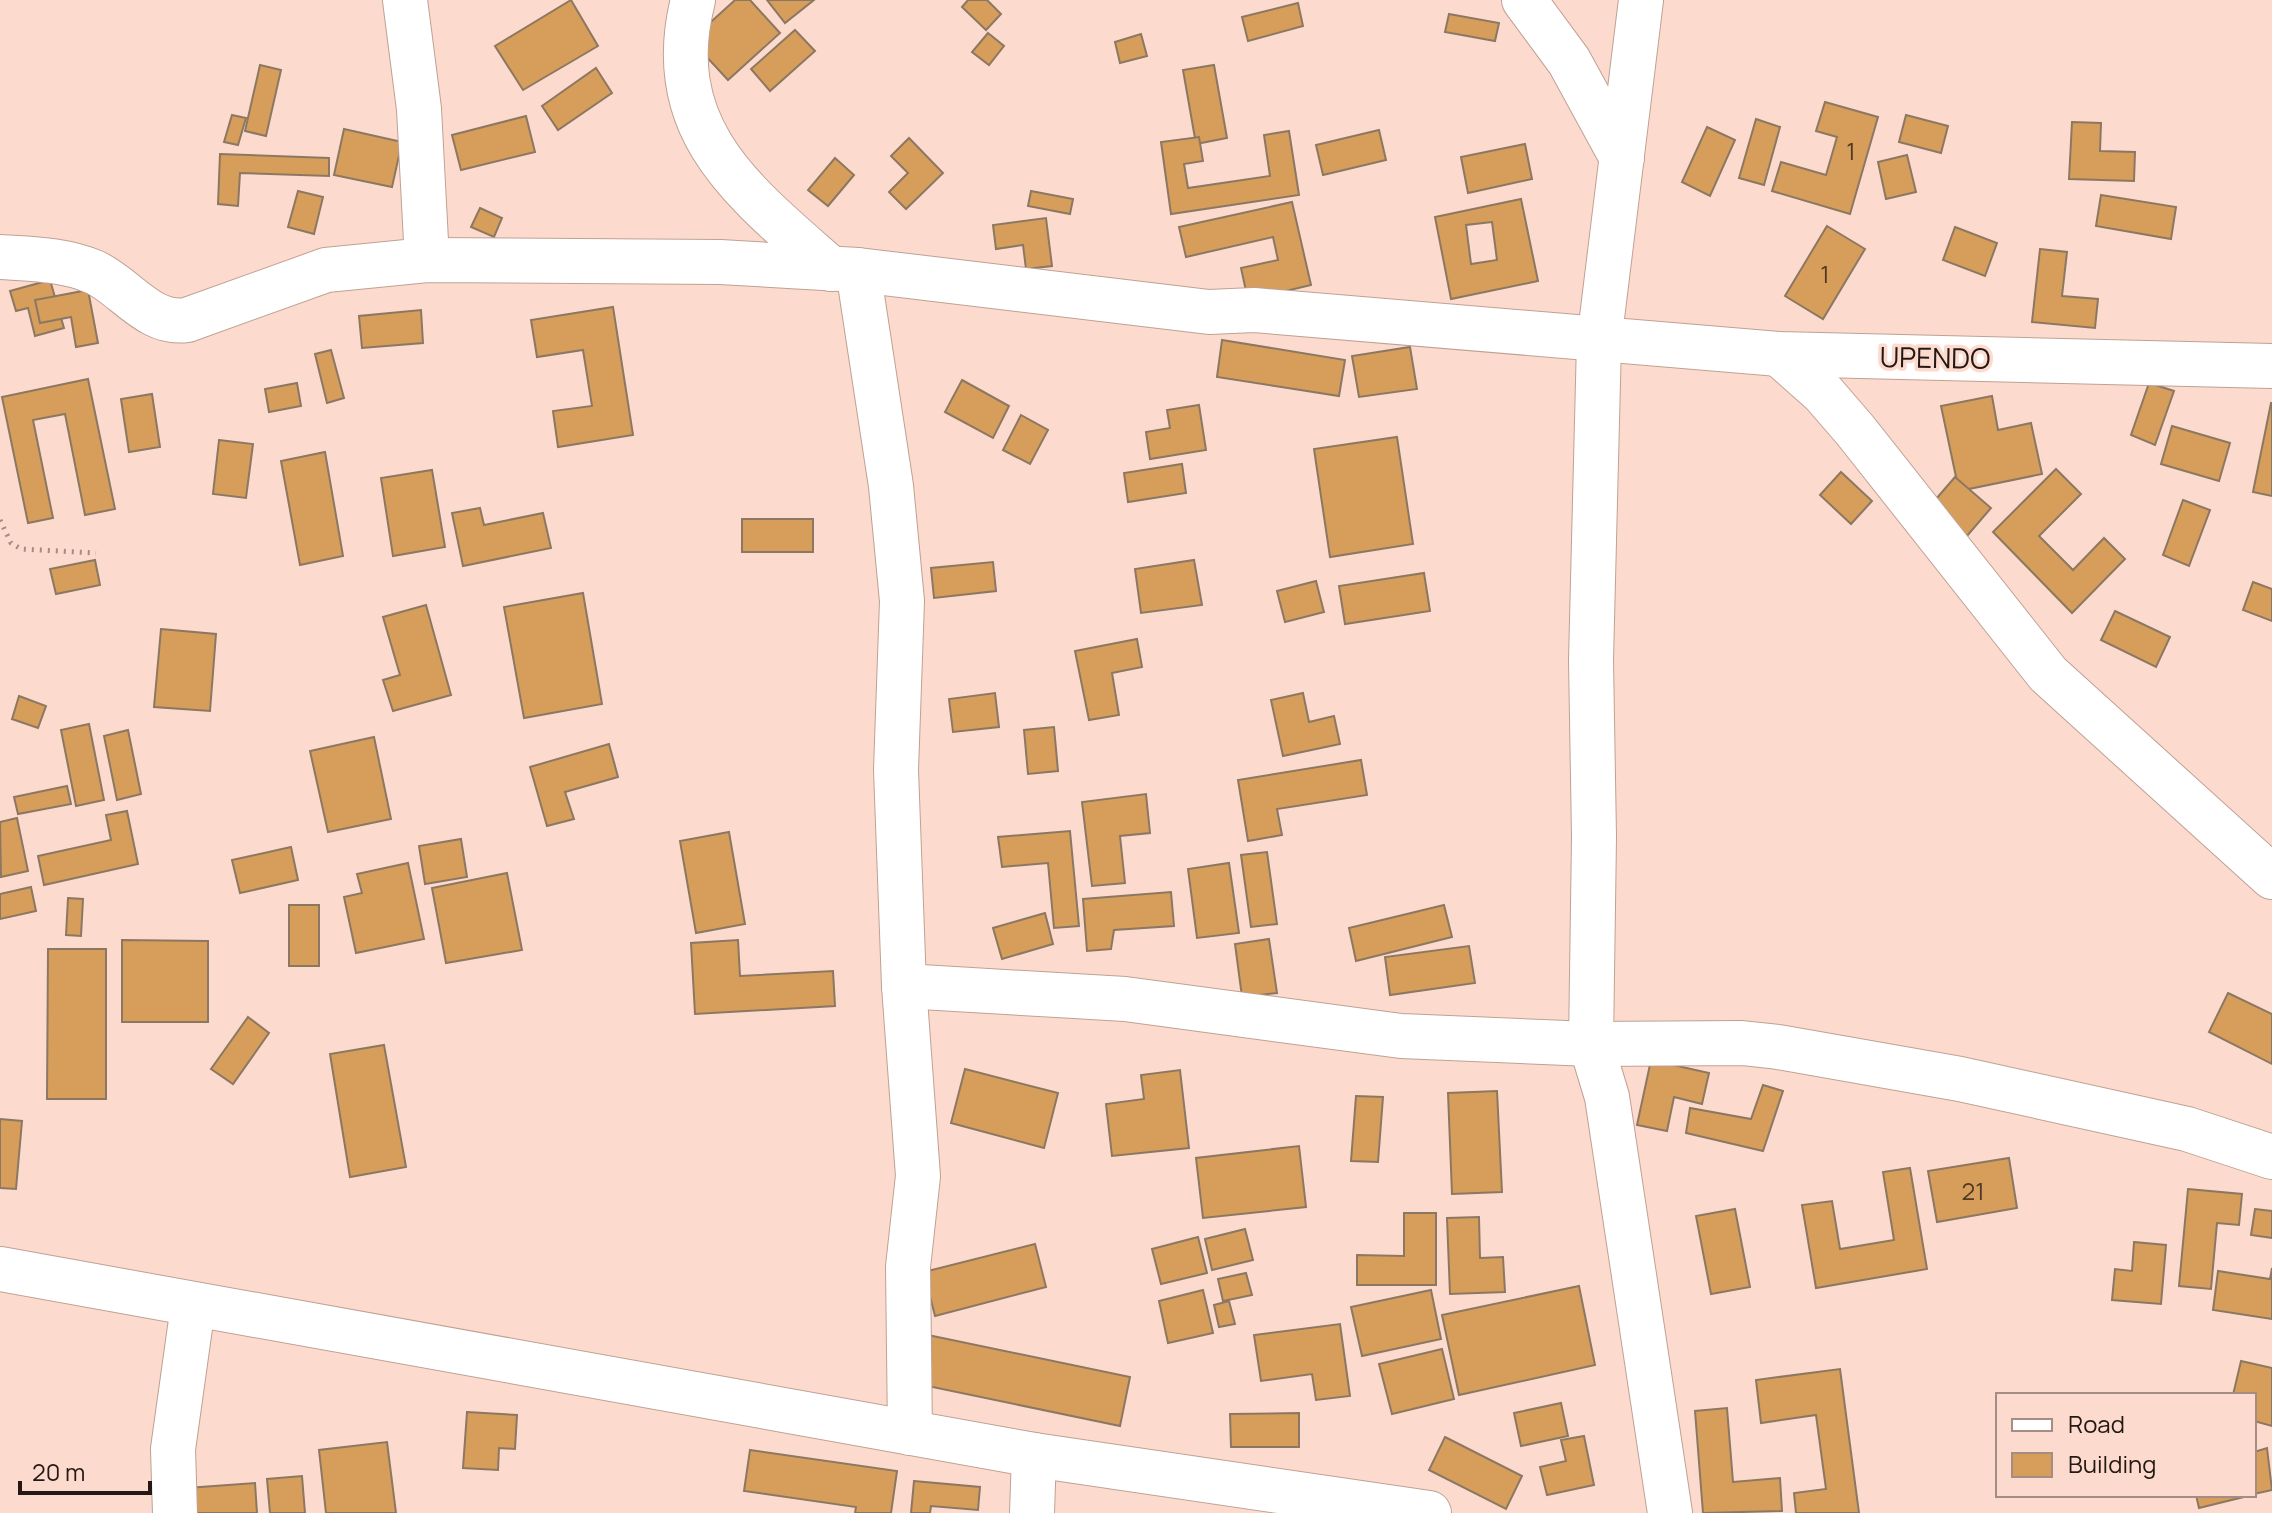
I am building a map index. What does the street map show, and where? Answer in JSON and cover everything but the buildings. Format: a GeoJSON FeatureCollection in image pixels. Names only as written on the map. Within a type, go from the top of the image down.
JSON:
{"type":"FeatureCollection","features":[{"type":"Feature","properties":{"kind":"street"},"geometry":{"type":"LineString","coordinates":[[405,0],[419,109],[427,260]]}},
{"type":"Feature","properties":{"kind":"street"},"geometry":{"type":"LineString","coordinates":[[693,0],[683,63],[715,155],[749,196],[845,269],[891,486],[902,601],[896,770],[904,986],[918,1176],[908,1267],[910,1433]]}},
{"type":"Feature","properties":{"kind":"street"},"geometry":{"type":"LineString","coordinates":[[1524,0],[1569,61],[1622,158]]}},
{"type":"Feature","properties":{"kind":"street"},"geometry":{"type":"LineString","coordinates":[[1641,0],[1599,342],[1591,660],[1594,837],[1591,1044],[1607,1097],[1670,1513]]}},
{"type":"Feature","properties":{"kind":"street","name":"UPENDO"},"geometry":{"type":"LineString","coordinates":[[0,257],[62,262],[93,272],[155,315],[177,321],[326,270],[427,260],[720,262],[845,269],[1209,312],[1254,310],[1599,342],[1779,354],[2272,366]]}},
{"type":"Feature","properties":{"kind":"street"},"geometry":{"type":"LineString","coordinates":[[1779,354],[1823,393],[1847,421],[2048,674],[2272,877]]}},
{"type":"Feature","properties":{"kind":"street"},"geometry":{"type":"LineString","coordinates":[[904,986],[1125,999],[1401,1036],[1591,1044],[1742,1043],[1778,1047],[1960,1079],[2172,1126],[2272,1157]]}},
{"type":"Feature","properties":{"kind":"street"},"geometry":{"type":"LineString","coordinates":[[0,1269],[1034,1455],[1429,1513]]}},
{"type":"Feature","properties":{"kind":"street"},"geometry":{"type":"LineString","coordinates":[[175,1513],[173,1449],[193,1306]]}},
{"type":"Feature","properties":{"kind":"street"},"geometry":{"type":"LineString","coordinates":[[1032,1513],[1034,1455]]}},
{"type":"Feature","properties":{"kind":"path"},"geometry":{"type":"LineString","coordinates":[[0,520],[11,543],[21,549],[96,553]]}}]}
